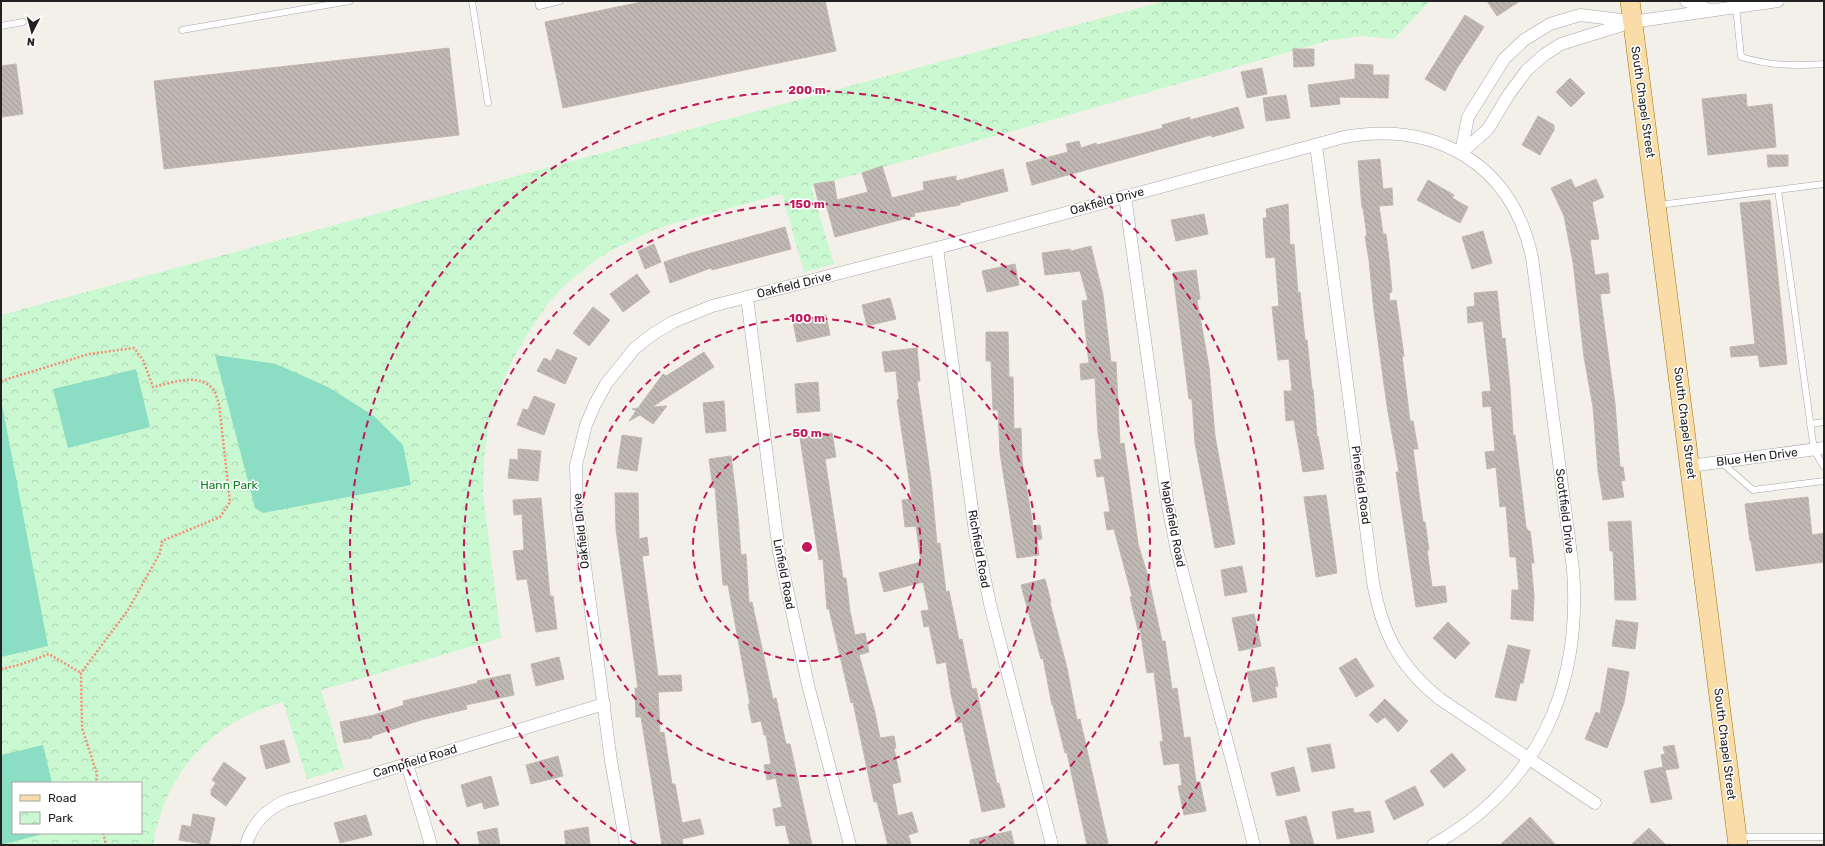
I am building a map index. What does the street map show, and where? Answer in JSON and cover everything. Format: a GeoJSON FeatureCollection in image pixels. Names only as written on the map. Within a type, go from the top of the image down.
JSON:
{"type":"FeatureCollection","features":[{"type":"Feature","properties":{"kind":"main road","name":"South Chapel Street"},"geometry":{"type":"LineString","coordinates":[[1630,1],[1737,841]]}},
{"type":"Feature","properties":{"kind":"street"},"geometry":{"type":"LineString","coordinates":[[1686,1],[1711,10]]}},
{"type":"Feature","properties":{"kind":"street"},"geometry":{"type":"LineString","coordinates":[[1460,153],[1488,129],[1518,81],[1527,70],[1544,55],[1561,44],[1632,22],[1778,1]]}},
{"type":"Feature","properties":{"kind":"street"},"geometry":{"type":"LineString","coordinates":[[1460,153],[1468,117],[1504,59],[1524,40],[1550,24],[1580,14],[1632,22]]}},
{"type":"Feature","properties":{"kind":"street","name":"Oakfield Drive"},"geometry":{"type":"LineString","coordinates":[[626,845],[604,704],[577,509],[576,466],[586,425],[595,404],[615,372],[634,349],[653,334],[692,314],[747,297],[937,248],[1344,137],[1380,133],[1415,137],[1460,153]]}},
{"type":"Feature","properties":{"kind":"street","name":"Pinefield Road"},"geometry":{"type":"LineString","coordinates":[[1316,145],[1373,582],[1381,618],[1396,651],[1407,668],[1421,684],[1440,699],[1594,803]]}},
{"type":"Feature","properties":{"kind":"street","name":"Scottfield Drive"},"geometry":{"type":"LineString","coordinates":[[1433,845],[1452,834],[1488,807],[1504,791],[1528,759],[1550,720],[1559,698],[1568,664],[1574,619],[1573,569],[1528,241],[1518,214],[1502,188],[1475,162],[1460,153]]}},
{"type":"Feature","properties":{"kind":"street","name":"Maplefield Road"},"geometry":{"type":"LineString","coordinates":[[1125,196],[1168,506],[1177,551],[1254,845]]}},
{"type":"Feature","properties":{"kind":"street","name":"Richfield Road"},"geometry":{"type":"LineString","coordinates":[[937,248],[975,532],[990,604],[1052,845]]}},
{"type":"Feature","properties":{"kind":"street","name":"Linfield Road"},"geometry":{"type":"LineString","coordinates":[[747,297],[780,552],[807,678],[850,845]]}},
{"type":"Feature","properties":{"kind":"street","name":"Blue Hen Drive"},"geometry":{"type":"LineString","coordinates":[[1690,466],[1819,449]]}},
{"type":"Feature","properties":{"kind":"street","name":"Campfield Road"},"geometry":{"type":"LineString","coordinates":[[246,845],[254,827],[271,808],[304,795],[604,704]]}},
{"type":"Feature","properties":{"kind":"street"},"geometry":{"type":"LineString","coordinates":[[407,764],[431,845]]}},
{"type":"Feature","properties":{"kind":"lane"},"geometry":{"type":"LineString","coordinates":[[182,30],[350,1]]}},
{"type":"Feature","properties":{"kind":"lane"},"geometry":{"type":"LineString","coordinates":[[472,1],[488,103]]}},
{"type":"Feature","properties":{"kind":"lane"},"geometry":{"type":"LineString","coordinates":[[538,1],[539,6],[560,1]]}},
{"type":"Feature","properties":{"kind":"lane"},"geometry":{"type":"LineString","coordinates":[[1736,7],[1741,57],[1763,64],[1787,66],[1824,64]]}},
{"type":"Feature","properties":{"kind":"lane"},"geometry":{"type":"LineString","coordinates":[[1,26],[23,22]]}},
{"type":"Feature","properties":{"kind":"lane"},"geometry":{"type":"LineString","coordinates":[[1657,206],[1824,184]]}},
{"type":"Feature","properties":{"kind":"lane"},"geometry":{"type":"LineString","coordinates":[[1778,190],[1810,424],[1824,467]]}},
{"type":"Feature","properties":{"kind":"lane"},"geometry":{"type":"LineString","coordinates":[[1810,424],[1824,422]]}},
{"type":"Feature","properties":{"kind":"lane"},"geometry":{"type":"LineString","coordinates":[[1721,462],[1753,490],[1824,481]]}},
{"type":"Feature","properties":{"kind":"lane"},"geometry":{"type":"LineString","coordinates":[[1737,841],[1824,837]]}},
{"type":"Feature","properties":{"kind":"path"},"geometry":{"type":"LineString","coordinates":[[1,381],[89,354],[134,348],[143,360],[153,386],[180,381],[198,380],[212,389],[219,404],[230,502],[220,517],[162,541],[160,553],[128,610],[81,673],[82,728],[97,774],[96,782]]}},
{"type":"Feature","properties":{"kind":"path"},"geometry":{"type":"LineString","coordinates":[[1,669],[48,654],[81,673]]}},
{"type":"Feature","properties":{"kind":"path"},"geometry":{"type":"LineString","coordinates":[[103,834],[106,845]]}},
{"type":"Feature","properties":{"kind":"green space","name":"Hann Park"},"geometry":{"type":"Polygon","coordinates":[[[1165,1],[1430,1],[1394,39],[1360,36],[1327,41],[811,187],[834,264],[804,272],[782,194],[671,224],[647,233],[612,250],[596,260],[566,284],[548,303],[514,357],[501,386],[488,429],[484,461],[483,494],[501,638],[321,690],[344,768],[307,779],[283,702],[257,711],[234,723],[213,737],[196,754],[180,773],[168,795],[159,819],[153,845],[1,845],[1,315],[1165,1]]]}},
{"type":"Feature","properties":{"kind":"green space"},"geometry":{"type":"Polygon","coordinates":[[[215,355],[276,364],[328,387],[374,416],[403,445],[411,485],[263,513],[255,508],[215,355]]]}},
{"type":"Feature","properties":{"kind":"green space"},"geometry":{"type":"Polygon","coordinates":[[[136,369],[150,427],[68,448],[53,389],[136,369]]]}},
{"type":"Feature","properties":{"kind":"green space"},"geometry":{"type":"Polygon","coordinates":[[[1,399],[48,646],[1,657],[1,399]]]}},
{"type":"Feature","properties":{"kind":"green space"},"geometry":{"type":"Polygon","coordinates":[[[43,745],[52,782],[12,782],[12,834],[42,834],[1,845],[1,755],[43,745]]]}},
{"type":"Feature","properties":{"kind":"building"},"geometry":{"type":"Polygon","coordinates":[[[646,1],[825,1],[836,51],[563,108],[545,22],[646,1]]]}},
{"type":"Feature","properties":{"kind":"building"},"geometry":{"type":"Polygon","coordinates":[[[1487,1],[1520,1],[1497,16],[1487,1]]]}},
{"type":"Feature","properties":{"kind":"building"},"geometry":{"type":"Polygon","coordinates":[[[1465,15],[1484,27],[1456,70],[1445,91],[1425,79],[1465,15]]]}},
{"type":"Feature","properties":{"kind":"building"},"geometry":{"type":"Polygon","coordinates":[[[449,48],[459,135],[164,169],[154,81],[449,48]]]}},
{"type":"Feature","properties":{"kind":"building"},"geometry":{"type":"Polygon","coordinates":[[[1293,49],[1314,49],[1314,66],[1294,67],[1293,49]]]}},
{"type":"Feature","properties":{"kind":"building"},"geometry":{"type":"Polygon","coordinates":[[[16,64],[23,114],[1,117],[1,66],[16,64]]]}},
{"type":"Feature","properties":{"kind":"building"},"geometry":{"type":"Polygon","coordinates":[[[1355,64],[1373,65],[1373,75],[1389,75],[1388,98],[1339,97],[1340,104],[1311,107],[1308,85],[1355,79],[1355,64]]]}},
{"type":"Feature","properties":{"kind":"building"},"geometry":{"type":"Polygon","coordinates":[[[1262,68],[1267,94],[1247,98],[1241,72],[1262,68]]]}},
{"type":"Feature","properties":{"kind":"building"},"geometry":{"type":"Polygon","coordinates":[[[1570,78],[1585,93],[1571,107],[1556,92],[1570,78]]]}},
{"type":"Feature","properties":{"kind":"building"},"geometry":{"type":"Polygon","coordinates":[[[1746,94],[1747,107],[1772,104],[1776,147],[1708,155],[1702,99],[1746,94]]]}},
{"type":"Feature","properties":{"kind":"building"},"geometry":{"type":"Polygon","coordinates":[[[1286,95],[1290,118],[1266,121],[1263,98],[1286,95]]]}},
{"type":"Feature","properties":{"kind":"building"},"geometry":{"type":"Polygon","coordinates":[[[1238,107],[1244,128],[1212,137],[1211,135],[1032,185],[1026,163],[1068,152],[1066,144],[1079,141],[1081,148],[1096,143],[1097,145],[1163,128],[1162,125],[1190,117],[1190,120],[1238,107]]]}},
{"type":"Feature","properties":{"kind":"building"},"geometry":{"type":"Polygon","coordinates":[[[1538,116],[1554,125],[1554,130],[1540,155],[1522,145],[1538,116]]]}},
{"type":"Feature","properties":{"kind":"building"},"geometry":{"type":"Polygon","coordinates":[[[1767,155],[1788,155],[1788,166],[1768,167],[1767,155]]]}},
{"type":"Feature","properties":{"kind":"building"},"geometry":{"type":"Polygon","coordinates":[[[1380,159],[1383,189],[1392,188],[1393,205],[1379,206],[1383,234],[1386,234],[1389,259],[1392,292],[1389,293],[1390,301],[1396,300],[1404,356],[1402,356],[1410,421],[1413,421],[1418,449],[1413,449],[1423,522],[1425,522],[1429,550],[1427,550],[1432,587],[1445,586],[1447,602],[1416,607],[1396,472],[1399,472],[1387,406],[1374,311],[1358,161],[1380,159]]]}},
{"type":"Feature","properties":{"kind":"building"},"geometry":{"type":"Polygon","coordinates":[[[882,166],[892,198],[924,190],[923,182],[956,176],[956,181],[1003,169],[1008,191],[960,203],[960,205],[914,213],[915,216],[835,237],[825,200],[818,201],[814,184],[834,181],[837,200],[868,192],[862,173],[882,166]]]}},
{"type":"Feature","properties":{"kind":"building"},"geometry":{"type":"Polygon","coordinates":[[[1571,179],[1575,188],[1596,179],[1604,197],[1592,202],[1599,239],[1590,240],[1595,275],[1608,273],[1610,293],[1600,294],[1615,404],[1620,467],[1623,467],[1625,480],[1621,481],[1624,497],[1603,500],[1598,471],[1593,407],[1584,357],[1573,262],[1564,216],[1551,188],[1571,179]]]}},
{"type":"Feature","properties":{"kind":"building"},"geometry":{"type":"Polygon","coordinates":[[[1428,180],[1454,195],[1452,198],[1468,207],[1460,223],[1417,200],[1428,180]]]}},
{"type":"Feature","properties":{"kind":"building"},"geometry":{"type":"Polygon","coordinates":[[[1770,200],[1787,364],[1760,367],[1758,355],[1731,357],[1730,347],[1755,344],[1740,203],[1770,200]]]}},
{"type":"Feature","properties":{"kind":"building"},"geometry":{"type":"Polygon","coordinates":[[[1288,204],[1290,245],[1294,244],[1298,293],[1300,292],[1305,340],[1307,340],[1317,437],[1318,436],[1324,469],[1303,472],[1294,420],[1286,421],[1284,391],[1292,391],[1289,359],[1278,360],[1272,307],[1279,306],[1275,257],[1266,258],[1263,218],[1267,218],[1266,209],[1288,204]]]}},
{"type":"Feature","properties":{"kind":"building"},"geometry":{"type":"Polygon","coordinates":[[[1204,214],[1208,234],[1176,241],[1171,220],[1204,214]]]}},
{"type":"Feature","properties":{"kind":"building"},"geometry":{"type":"Polygon","coordinates":[[[785,227],[791,249],[712,270],[711,268],[670,283],[664,262],[785,227]]]}},
{"type":"Feature","properties":{"kind":"building"},"geometry":{"type":"Polygon","coordinates":[[[1483,231],[1492,263],[1472,269],[1462,237],[1483,231]]]}},
{"type":"Feature","properties":{"kind":"building"},"geometry":{"type":"Polygon","coordinates":[[[654,244],[661,262],[645,269],[638,251],[654,244]]]}},
{"type":"Feature","properties":{"kind":"building"},"geometry":{"type":"Polygon","coordinates":[[[1091,246],[1103,295],[1111,362],[1116,362],[1120,444],[1124,443],[1138,544],[1148,576],[1162,641],[1165,641],[1172,689],[1177,688],[1184,738],[1190,737],[1196,782],[1200,782],[1206,811],[1184,815],[1178,786],[1182,785],[1179,763],[1164,765],[1160,742],[1163,741],[1154,672],[1147,673],[1140,629],[1138,630],[1130,597],[1132,596],[1114,529],[1107,530],[1104,512],[1110,512],[1104,476],[1097,477],[1094,460],[1102,459],[1098,433],[1095,378],[1081,380],[1080,364],[1089,363],[1082,301],[1088,300],[1080,271],[1045,275],[1042,253],[1070,249],[1071,251],[1091,246]]]}},
{"type":"Feature","properties":{"kind":"building"},"geometry":{"type":"Polygon","coordinates":[[[1015,264],[1019,285],[987,292],[982,271],[1015,264]]]}},
{"type":"Feature","properties":{"kind":"building"},"geometry":{"type":"Polygon","coordinates":[[[1196,270],[1200,299],[1197,300],[1209,367],[1215,436],[1235,544],[1215,548],[1195,443],[1192,399],[1189,399],[1173,273],[1196,270]]]}},
{"type":"Feature","properties":{"kind":"building"},"geometry":{"type":"Polygon","coordinates":[[[637,274],[650,292],[623,312],[610,294],[637,274]]]}},
{"type":"Feature","properties":{"kind":"building"},"geometry":{"type":"Polygon","coordinates":[[[1497,291],[1502,339],[1505,338],[1513,435],[1515,435],[1526,527],[1528,531],[1530,531],[1534,563],[1531,563],[1534,596],[1533,621],[1511,619],[1512,590],[1519,590],[1516,557],[1510,557],[1506,506],[1500,507],[1496,467],[1487,469],[1485,452],[1495,451],[1491,406],[1483,407],[1482,392],[1491,391],[1483,321],[1468,323],[1467,307],[1475,306],[1474,293],[1497,291]]]}},
{"type":"Feature","properties":{"kind":"building"},"geometry":{"type":"Polygon","coordinates":[[[890,298],[896,319],[867,326],[862,305],[890,298]]]}},
{"type":"Feature","properties":{"kind":"building"},"geometry":{"type":"Polygon","coordinates":[[[593,307],[610,320],[589,346],[573,333],[593,307]]]}},
{"type":"Feature","properties":{"kind":"building"},"geometry":{"type":"Polygon","coordinates":[[[826,315],[830,335],[797,342],[793,322],[826,315]]]}},
{"type":"Feature","properties":{"kind":"building"},"geometry":{"type":"Polygon","coordinates":[[[986,332],[1008,332],[1009,377],[1013,377],[1014,429],[1021,428],[1022,461],[1033,526],[1040,525],[1042,539],[1037,540],[1039,555],[1017,558],[1000,453],[998,410],[993,410],[991,361],[986,361],[986,332]]]}},
{"type":"Feature","properties":{"kind":"building"},"geometry":{"type":"Polygon","coordinates":[[[917,348],[920,381],[917,381],[931,480],[937,544],[940,543],[946,592],[949,591],[959,640],[962,639],[972,689],[976,688],[997,784],[999,783],[1005,807],[982,812],[962,722],[958,723],[951,694],[946,662],[937,664],[929,626],[924,627],[921,611],[929,610],[923,582],[884,592],[879,573],[921,562],[916,526],[905,527],[902,500],[912,499],[897,400],[899,399],[896,371],[885,372],[882,352],[917,348]]]}},
{"type":"Feature","properties":{"kind":"building"},"geometry":{"type":"Polygon","coordinates":[[[557,349],[577,358],[565,384],[537,371],[544,358],[551,361],[557,349]]]}},
{"type":"Feature","properties":{"kind":"building"},"geometry":{"type":"Polygon","coordinates":[[[704,352],[714,367],[652,407],[667,406],[653,424],[640,415],[629,421],[636,411],[632,409],[638,408],[663,374],[666,376],[704,352]]]}},
{"type":"Feature","properties":{"kind":"building"},"geometry":{"type":"Polygon","coordinates":[[[818,382],[820,411],[797,413],[795,384],[818,382]]]}},
{"type":"Feature","properties":{"kind":"building"},"geometry":{"type":"Polygon","coordinates":[[[534,396],[555,404],[544,435],[517,425],[523,409],[528,410],[534,396]]]}},
{"type":"Feature","properties":{"kind":"building"},"geometry":{"type":"Polygon","coordinates":[[[724,401],[726,431],[706,433],[703,403],[724,401]]]}},
{"type":"Feature","properties":{"kind":"building"},"geometry":{"type":"Polygon","coordinates":[[[832,433],[836,457],[825,459],[843,578],[846,578],[855,635],[865,633],[869,652],[859,655],[875,713],[880,738],[894,736],[896,748],[894,748],[901,782],[892,784],[898,816],[912,812],[918,832],[908,835],[911,843],[904,845],[888,845],[877,802],[874,802],[853,702],[851,703],[829,609],[827,609],[823,559],[819,560],[800,438],[832,433]]]}},
{"type":"Feature","properties":{"kind":"building"},"geometry":{"type":"Polygon","coordinates":[[[622,435],[642,438],[637,471],[617,468],[622,435]]]}},
{"type":"Feature","properties":{"kind":"building"},"geometry":{"type":"Polygon","coordinates":[[[518,449],[541,451],[538,481],[508,478],[510,459],[518,460],[518,449]]]}},
{"type":"Feature","properties":{"kind":"building"},"geometry":{"type":"Polygon","coordinates":[[[731,456],[741,555],[746,554],[749,603],[752,602],[773,699],[776,698],[786,744],[790,744],[812,845],[790,845],[785,825],[776,826],[773,809],[782,807],[776,778],[767,780],[764,765],[771,764],[766,735],[764,735],[761,721],[752,723],[748,704],[750,704],[728,585],[723,585],[715,487],[713,488],[709,459],[731,456]]]}},
{"type":"Feature","properties":{"kind":"building"},"geometry":{"type":"Polygon","coordinates":[[[615,493],[638,493],[639,539],[647,537],[649,555],[642,556],[658,676],[681,675],[682,691],[658,692],[660,733],[664,732],[672,784],[675,784],[682,823],[700,819],[704,834],[682,839],[683,845],[662,845],[641,717],[636,717],[635,688],[638,688],[616,529],[615,493]]]}},
{"type":"Feature","properties":{"kind":"building"},"geometry":{"type":"Polygon","coordinates":[[[1326,495],[1337,573],[1316,577],[1304,497],[1326,495]]]}},
{"type":"Feature","properties":{"kind":"building"},"geometry":{"type":"Polygon","coordinates":[[[1808,497],[1812,535],[1824,533],[1824,562],[1756,571],[1745,504],[1808,497]]]}},
{"type":"Feature","properties":{"kind":"building"},"geometry":{"type":"Polygon","coordinates":[[[541,498],[550,596],[553,596],[557,629],[536,632],[527,579],[517,580],[513,551],[524,550],[522,514],[514,515],[513,500],[541,498]]]}},
{"type":"Feature","properties":{"kind":"building"},"geometry":{"type":"Polygon","coordinates":[[[1631,521],[1636,600],[1615,600],[1613,551],[1610,551],[1608,522],[1631,521]]]}},
{"type":"Feature","properties":{"kind":"building"},"geometry":{"type":"Polygon","coordinates":[[[1242,566],[1247,592],[1225,596],[1221,570],[1242,566]]]}},
{"type":"Feature","properties":{"kind":"building"},"geometry":{"type":"Polygon","coordinates":[[[1045,579],[1067,668],[1077,720],[1080,719],[1108,843],[1100,845],[1087,845],[1067,753],[1065,753],[1052,705],[1043,658],[1041,659],[1021,585],[1045,579]]]}},
{"type":"Feature","properties":{"kind":"building"},"geometry":{"type":"Polygon","coordinates":[[[1254,614],[1261,646],[1239,651],[1232,618],[1254,614]]]}},
{"type":"Feature","properties":{"kind":"building"},"geometry":{"type":"Polygon","coordinates":[[[1616,620],[1638,623],[1635,649],[1612,646],[1616,620]]]}},
{"type":"Feature","properties":{"kind":"building"},"geometry":{"type":"Polygon","coordinates":[[[1448,622],[1470,643],[1455,659],[1433,638],[1448,622]]]}},
{"type":"Feature","properties":{"kind":"building"},"geometry":{"type":"Polygon","coordinates":[[[1508,645],[1530,650],[1523,683],[1520,683],[1516,701],[1495,697],[1508,645]]]}},
{"type":"Feature","properties":{"kind":"building"},"geometry":{"type":"Polygon","coordinates":[[[559,657],[564,679],[536,686],[531,664],[559,657]]]}},
{"type":"Feature","properties":{"kind":"building"},"geometry":{"type":"Polygon","coordinates":[[[1356,658],[1374,686],[1356,697],[1339,668],[1356,658]]]}},
{"type":"Feature","properties":{"kind":"building"},"geometry":{"type":"Polygon","coordinates":[[[1274,667],[1278,686],[1275,687],[1277,697],[1253,702],[1247,672],[1274,667]]]}},
{"type":"Feature","properties":{"kind":"building"},"geometry":{"type":"Polygon","coordinates":[[[1608,668],[1629,672],[1624,703],[1607,748],[1585,739],[1596,712],[1600,714],[1608,668]]]}},
{"type":"Feature","properties":{"kind":"building"},"geometry":{"type":"Polygon","coordinates":[[[510,674],[514,695],[466,705],[467,709],[421,720],[372,736],[372,738],[344,743],[340,722],[374,715],[404,705],[403,701],[478,683],[477,681],[510,674]]]}},
{"type":"Feature","properties":{"kind":"building"},"geometry":{"type":"Polygon","coordinates":[[[1385,699],[1408,721],[1398,732],[1385,717],[1377,723],[1369,715],[1385,699]]]}},
{"type":"Feature","properties":{"kind":"building"},"geometry":{"type":"Polygon","coordinates":[[[284,740],[290,762],[266,769],[260,746],[284,740]]]}},
{"type":"Feature","properties":{"kind":"building"},"geometry":{"type":"Polygon","coordinates":[[[1330,744],[1335,768],[1312,772],[1307,748],[1330,744]]]}},
{"type":"Feature","properties":{"kind":"building"},"geometry":{"type":"Polygon","coordinates":[[[1674,745],[1679,768],[1665,770],[1672,799],[1651,803],[1644,771],[1663,767],[1661,755],[1665,754],[1663,747],[1674,745]]]}},
{"type":"Feature","properties":{"kind":"building"},"geometry":{"type":"Polygon","coordinates":[[[1452,753],[1466,770],[1444,788],[1430,771],[1452,753]]]}},
{"type":"Feature","properties":{"kind":"building"},"geometry":{"type":"Polygon","coordinates":[[[558,756],[563,776],[531,784],[526,765],[558,756]]]}},
{"type":"Feature","properties":{"kind":"building"},"geometry":{"type":"Polygon","coordinates":[[[224,762],[246,778],[226,806],[211,795],[211,790],[216,783],[212,780],[224,762]]]}},
{"type":"Feature","properties":{"kind":"building"},"geometry":{"type":"Polygon","coordinates":[[[1294,767],[1300,791],[1277,796],[1271,773],[1294,767]]]}},
{"type":"Feature","properties":{"kind":"building"},"geometry":{"type":"Polygon","coordinates":[[[491,776],[499,805],[484,809],[482,802],[467,807],[461,785],[491,776]]]}},
{"type":"Feature","properties":{"kind":"building"},"geometry":{"type":"Polygon","coordinates":[[[1415,786],[1424,805],[1394,820],[1385,801],[1415,786]]]}},
{"type":"Feature","properties":{"kind":"building"},"geometry":{"type":"Polygon","coordinates":[[[1353,808],[1354,813],[1370,811],[1374,832],[1337,839],[1332,812],[1353,808]]]}},
{"type":"Feature","properties":{"kind":"building"},"geometry":{"type":"Polygon","coordinates":[[[193,814],[215,818],[209,845],[179,840],[182,825],[191,827],[193,814]]]}},
{"type":"Feature","properties":{"kind":"building"},"geometry":{"type":"Polygon","coordinates":[[[366,815],[372,835],[340,843],[334,823],[366,815]]]}},
{"type":"Feature","properties":{"kind":"building"},"geometry":{"type":"Polygon","coordinates":[[[1306,816],[1314,845],[1291,845],[1285,821],[1306,816]]]}},
{"type":"Feature","properties":{"kind":"building"},"geometry":{"type":"Polygon","coordinates":[[[1530,817],[1556,845],[1500,845],[1530,817]]]}},
{"type":"Feature","properties":{"kind":"building"},"geometry":{"type":"Polygon","coordinates":[[[588,827],[590,845],[566,845],[564,831],[588,827]]]}},
{"type":"Feature","properties":{"kind":"building"},"geometry":{"type":"Polygon","coordinates":[[[497,828],[500,845],[480,845],[477,832],[497,828]]]}},
{"type":"Feature","properties":{"kind":"building"},"geometry":{"type":"Polygon","coordinates":[[[1649,828],[1666,845],[1631,845],[1649,828]]]}},
{"type":"Feature","properties":{"kind":"building"},"geometry":{"type":"Polygon","coordinates":[[[1011,831],[1014,845],[970,845],[970,840],[1011,831]]]}}]}
